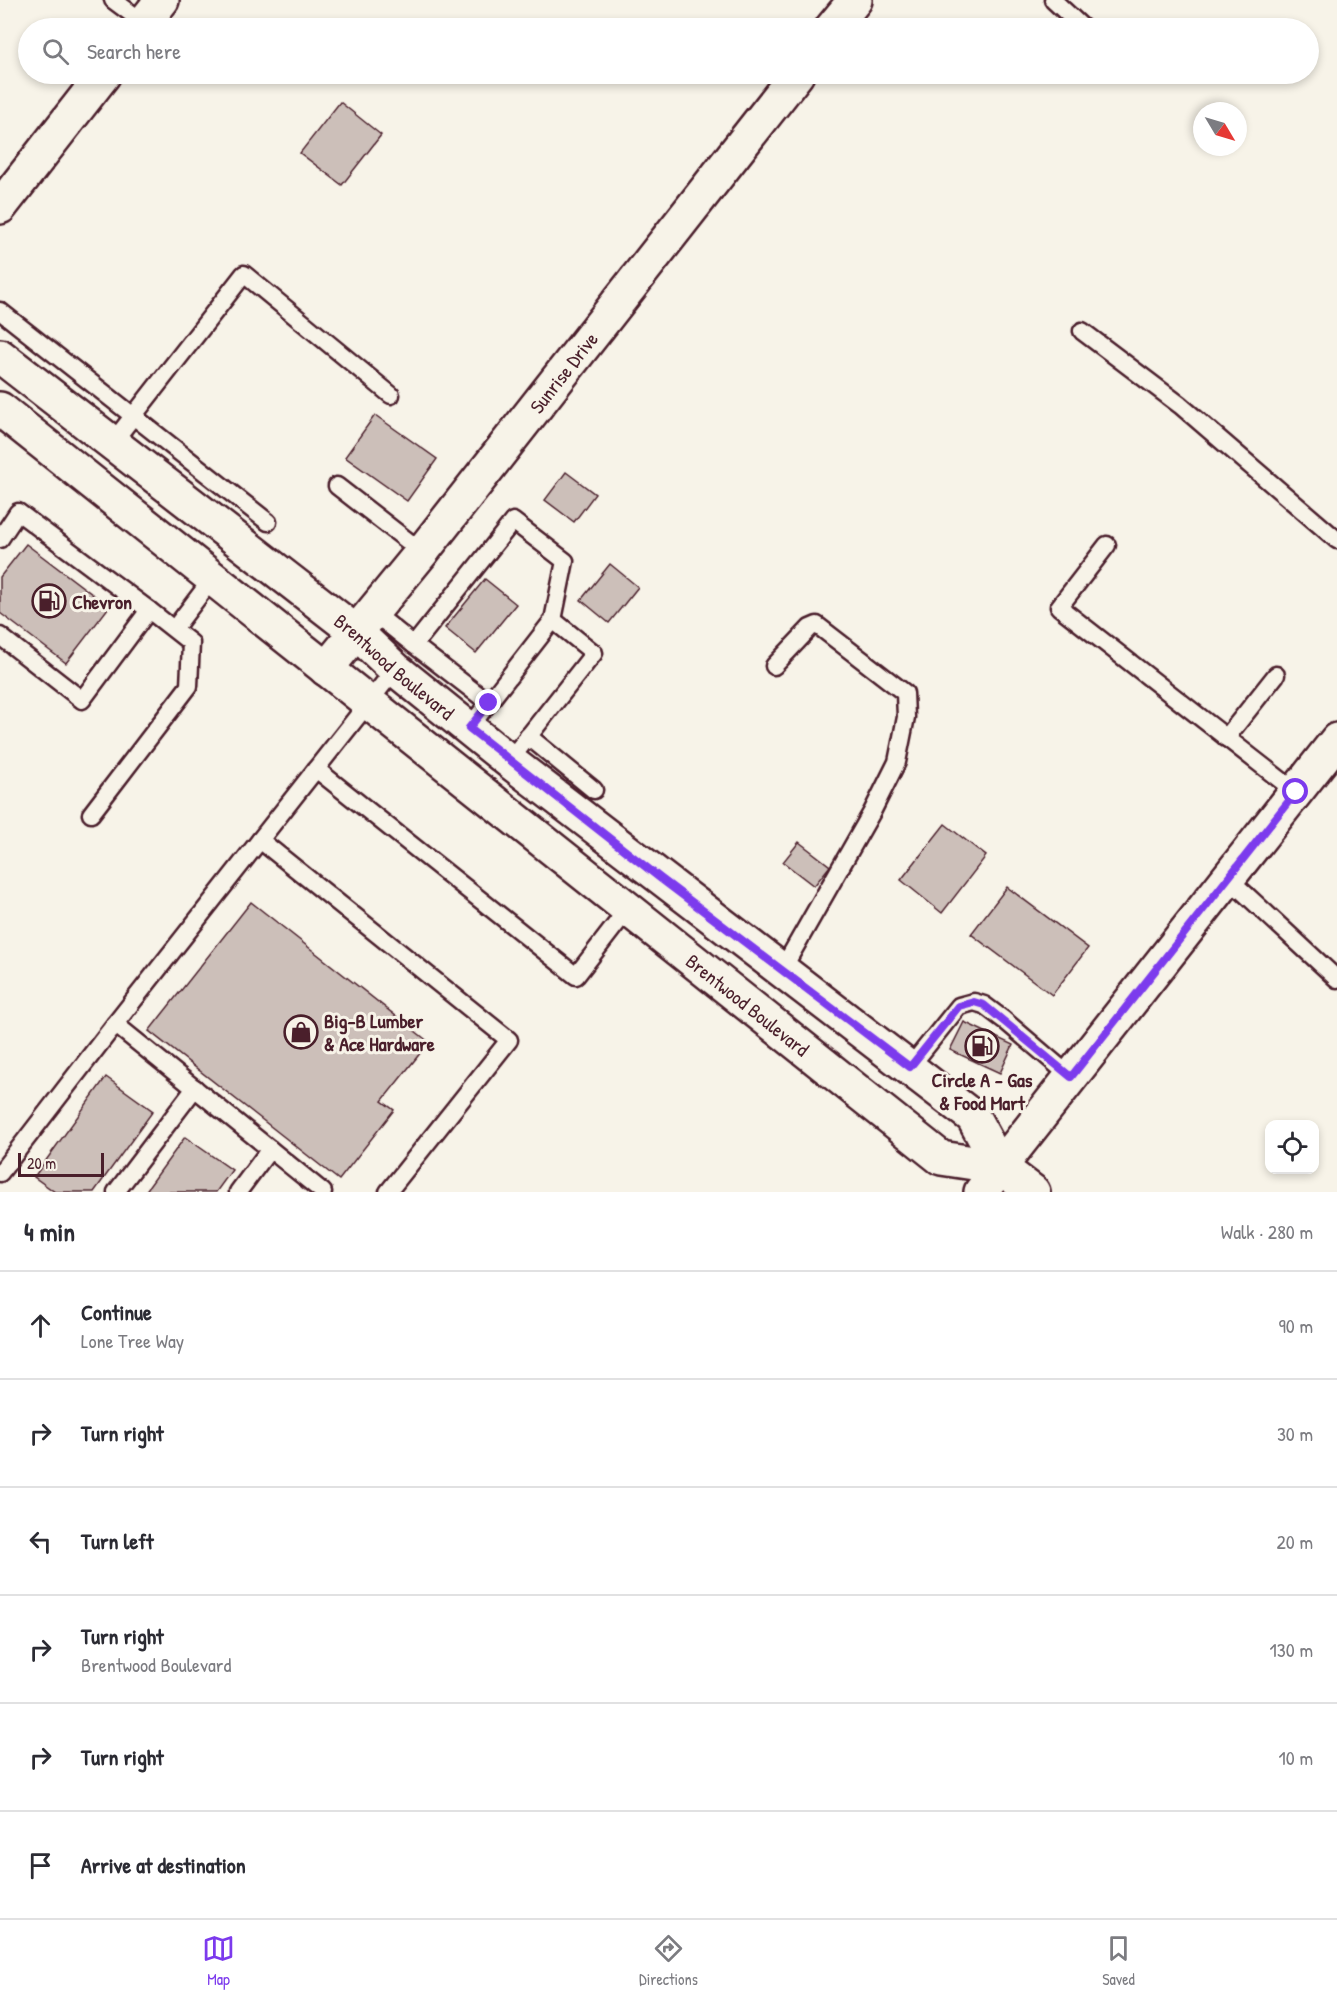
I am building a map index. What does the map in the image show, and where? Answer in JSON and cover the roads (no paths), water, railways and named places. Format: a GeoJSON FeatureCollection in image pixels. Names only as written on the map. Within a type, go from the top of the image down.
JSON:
{"type":"FeatureCollection","features":[{"type":"Feature","properties":{"kind":"main road"},"geometry":{"type":"LineString","coordinates":[[840,18],[855,0]]}},
{"type":"Feature","properties":{"kind":"main road"},"geometry":{"type":"LineString","coordinates":[[0,207],[96,84]]}},
{"type":"Feature","properties":{"kind":"main road","name":"Sunrise Drive"},"geometry":{"type":"LineString","coordinates":[[326,669],[422,552],[789,84]]}},
{"type":"Feature","properties":{"kind":"main road","name":"Brentwood Boulevard"},"geometry":{"type":"LineString","coordinates":[[0,356],[113,442],[365,622],[519,748],[782,970],[974,1117],[1000,1167],[1033,1192]]}},
{"type":"Feature","properties":{"kind":"main road","name":"Brentwood Boulevard"},"geometry":{"type":"LineString","coordinates":[[0,409],[941,1158],[1000,1167]]}},
{"type":"Feature","properties":{"kind":"main road"},"geometry":{"type":"LineString","coordinates":[[981,1192],[1337,740]]}},
{"type":"Feature","properties":{"kind":"lane"},"geometry":{"type":"LineString","coordinates":[[113,0],[148,17]]}},
{"type":"Feature","properties":{"kind":"lane"},"geometry":{"type":"LineString","coordinates":[[1053,0],[1072,18]]}},
{"type":"Feature","properties":{"kind":"lane"},"geometry":{"type":"LineString","coordinates":[[113,442],[244,274],[391,395]]}},
{"type":"Feature","properties":{"kind":"lane"},"geometry":{"type":"LineString","coordinates":[[0,311],[268,522]]}},
{"type":"Feature","properties":{"kind":"lane"},"geometry":{"type":"LineString","coordinates":[[1082,331],[1180,405],[1337,540]]}},
{"type":"Feature","properties":{"kind":"lane"},"geometry":{"type":"LineString","coordinates":[[337,486],[422,552]]}},
{"type":"Feature","properties":{"kind":"lane"},"geometry":{"type":"LineString","coordinates":[[0,539],[18,512],[191,643],[189,686],[91,814]]}},
{"type":"Feature","properties":{"kind":"lane"},"geometry":{"type":"LineString","coordinates":[[0,1173],[513,521],[565,561],[553,620],[479,715]]}},
{"type":"Feature","properties":{"kind":"lane"},"geometry":{"type":"LineString","coordinates":[[1107,545],[1059,607],[1296,792]]}},
{"type":"Feature","properties":{"kind":"lane"},"geometry":{"type":"LineString","coordinates":[[174,630],[212,579]]}},
{"type":"Feature","properties":{"kind":"lane"},"geometry":{"type":"LineString","coordinates":[[0,636],[82,700],[149,610]]}},
{"type":"Feature","properties":{"kind":"lane"},"geometry":{"type":"LineString","coordinates":[[553,620],[594,653],[519,748],[594,790]]}},
{"type":"Feature","properties":{"kind":"lane"},"geometry":{"type":"LineString","coordinates":[[774,666],[810,628],[817,625],[905,693],[906,717],[897,762],[872,812],[782,970]]}},
{"type":"Feature","properties":{"kind":"lane"},"geometry":{"type":"LineString","coordinates":[[1226,738],[1276,675]]}},
{"type":"Feature","properties":{"kind":"lane"},"geometry":{"type":"LineString","coordinates":[[316,769],[576,975],[627,910]]}},
{"type":"Feature","properties":{"kind":"lane"},"geometry":{"type":"LineString","coordinates":[[260,840],[509,1040],[388,1192]]}},
{"type":"Feature","properties":{"kind":"lane"},"geometry":{"type":"LineString","coordinates":[[1228,878],[1337,979]]}},
{"type":"Feature","properties":{"kind":"lane"},"geometry":{"type":"LineString","coordinates":[[910,1067],[959,1006],[974,1002],[991,1010],[1071,1077]]}},
{"type":"Feature","properties":{"kind":"lane"},"geometry":{"type":"LineString","coordinates":[[115,1024],[323,1192]]}},
{"type":"Feature","properties":{"kind":"lane"},"geometry":{"type":"LineString","coordinates":[[116,1192],[195,1088]]}},
{"type":"Feature","properties":{"kind":"lane"},"geometry":{"type":"LineString","coordinates":[[238,1192],[270,1149]]}},
{"type":"Feature","properties":{"kind":"place","name":"Chevron"},"geometry":{"type":"Point","coordinates":[49,601]}},
{"type":"Feature","properties":{"kind":"place","name":"Big-B Lumber & Ace Hardware"},"geometry":{"type":"Point","coordinates":[301,1032]}},
{"type":"Feature","properties":{"kind":"place","name":"Circle A - Gas & Food Mart"},"geometry":{"type":"Point","coordinates":[982,1046]}}]}
